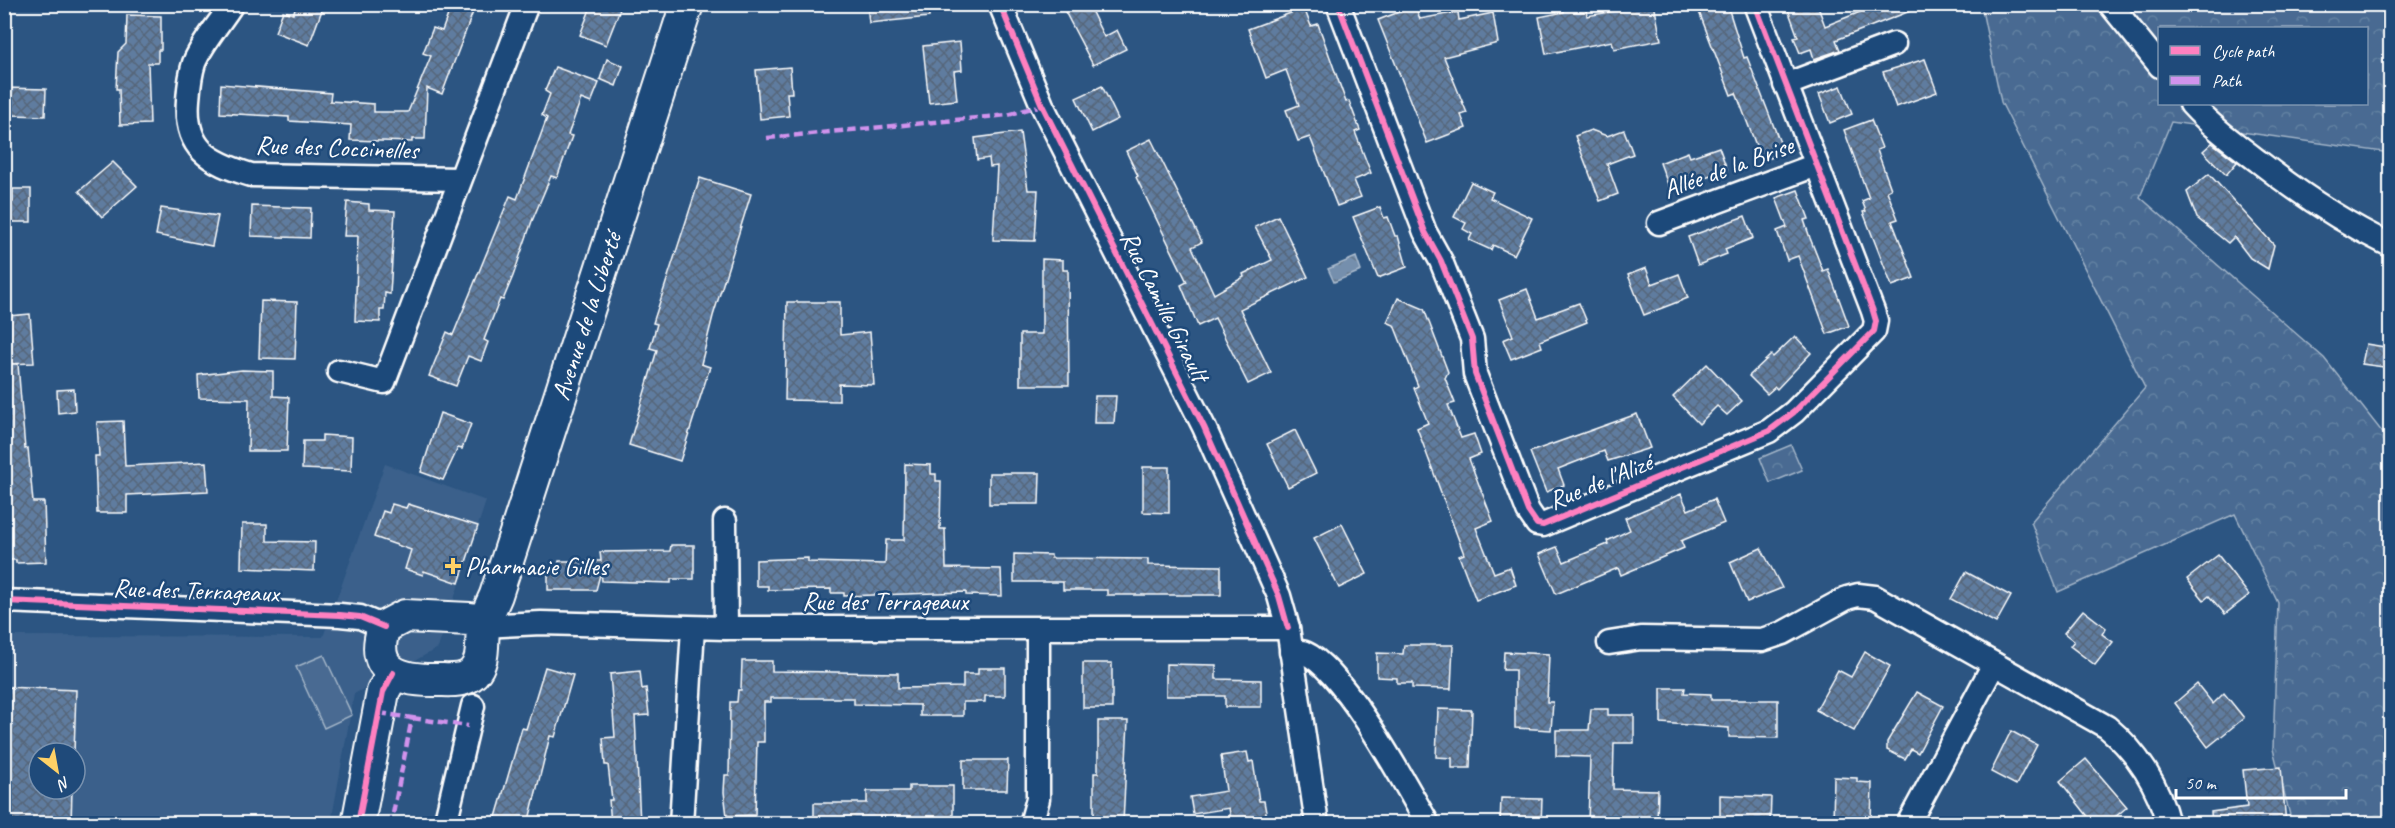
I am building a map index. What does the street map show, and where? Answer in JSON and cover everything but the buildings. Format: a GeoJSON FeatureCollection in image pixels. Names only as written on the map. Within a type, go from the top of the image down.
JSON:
{"type":"FeatureCollection","features":[{"type":"Feature","properties":{"kind":"street","name":"Rue des Coccinelles"},"geometry":{"type":"LineString","coordinates":[[232,4],[195,62],[189,81],[187,112],[190,134],[201,151],[221,166],[251,175],[459,179]]}},
{"type":"Feature","properties":{"kind":"street"},"geometry":{"type":"LineString","coordinates":[[339,371],[384,382],[527,4]]}},
{"type":"Feature","properties":{"kind":"street","name":"Avenue de la Liberté"},"geometry":{"type":"LineString","coordinates":[[483,626],[496,595],[687,4]]}},
{"type":"Feature","properties":{"kind":"street","name":"Rue Camille Girault"},"geometry":{"type":"LineString","coordinates":[[1000,4],[1042,105],[1204,427],[1279,596],[1288,628],[1317,824]]}},
{"type":"Feature","properties":{"kind":"street","name":"Rue de l'Alizé"},"geometry":{"type":"LineString","coordinates":[[1338,4],[1425,232],[1442,261],[1472,339],[1475,374],[1528,512],[1537,524],[1552,523],[1768,431],[1794,412],[1844,359],[1866,342],[1874,331],[1876,321],[1755,4]]}},
{"type":"Feature","properties":{"kind":"street"},"geometry":{"type":"LineString","coordinates":[[2110,4],[2158,64]]}},
{"type":"Feature","properties":{"kind":"street"},"geometry":{"type":"LineString","coordinates":[[1785,85],[1894,44]]}},
{"type":"Feature","properties":{"kind":"street"},"geometry":{"type":"LineString","coordinates":[[2195,108],[2304,197],[2335,217],[2391,245]]}},
{"type":"Feature","properties":{"kind":"street","name":"Allée de la Brise"},"geometry":{"type":"LineString","coordinates":[[1659,223],[1816,165]]}},
{"type":"Feature","properties":{"kind":"street"},"geometry":{"type":"LineString","coordinates":[[725,521],[726,628]]}},
{"type":"Feature","properties":{"kind":"street"},"geometry":{"type":"LineString","coordinates":[[1608,643],[1641,638],[1762,640],[1783,633],[1847,598],[1869,595],[2093,718],[2122,740],[2148,774],[2168,824]]}},
{"type":"Feature","properties":{"kind":"street","name":"Rue des Terrageaux"},"geometry":{"type":"LineString","coordinates":[[4,602],[340,615],[360,617],[384,627]]}},
{"type":"Feature","properties":{"kind":"street"},"geometry":{"type":"LineString","coordinates":[[405,616],[470,619],[483,626],[484,640],[479,663],[467,677],[408,679],[393,673],[384,663],[380,653],[384,627],[405,616]]}},
{"type":"Feature","properties":{"kind":"street","name":"Rue des Terrageaux"},"geometry":{"type":"LineString","coordinates":[[483,626],[541,623],[693,628],[1038,630],[1288,628]]}},
{"type":"Feature","properties":{"kind":"street"},"geometry":{"type":"LineString","coordinates":[[681,824],[693,628]]}},
{"type":"Feature","properties":{"kind":"street"},"geometry":{"type":"LineString","coordinates":[[1031,824],[1038,799],[1038,630]]}},
{"type":"Feature","properties":{"kind":"street"},"geometry":{"type":"LineString","coordinates":[[1291,652],[1304,652],[1330,673],[1384,748],[1428,824]]}},
{"type":"Feature","properties":{"kind":"street"},"geometry":{"type":"LineString","coordinates":[[1908,824],[1994,664]]}},
{"type":"Feature","properties":{"kind":"street"},"geometry":{"type":"LineString","coordinates":[[358,824],[383,692],[393,673]]}},
{"type":"Feature","properties":{"kind":"street"},"geometry":{"type":"LineString","coordinates":[[445,824],[473,706]]}},
{"type":"Feature","properties":{"kind":"shaded area"},"geometry":{"type":"Polygon","coordinates":[[[385,464],[486,501],[438,648],[354,694],[331,823],[5,824],[5,636],[323,637],[385,464]]]}},
{"type":"Feature","properties":{"kind":"green space"},"geometry":{"type":"Polygon","coordinates":[[[1981,5],[2390,5],[2390,153],[2171,122],[2140,197],[2324,358],[2390,442],[2390,823],[2292,823],[2273,749],[2278,603],[2235,514],[2058,592],[2031,522],[2145,388],[2001,102],[1981,5]]]}},
{"type":"Feature","properties":{"kind":"green space"},"geometry":{"type":"Polygon","coordinates":[[[1791,445],[1802,470],[1770,483],[1760,458],[1791,445]]]}},
{"type":"Feature","properties":{"kind":"green space"},"geometry":{"type":"Polygon","coordinates":[[[324,655],[352,715],[324,728],[296,667],[324,655]]]}},
{"type":"Feature","properties":{"kind":"water"},"geometry":{"type":"Polygon","coordinates":[[[1356,257],[1361,271],[1334,282],[1328,269],[1356,257]]]}},
{"type":"Feature","properties":{"kind":"marked path"},"geometry":{"type":"LineString","coordinates":[[767,138],[1008,115],[1042,105]]}},
{"type":"Feature","properties":{"kind":"marked path"},"geometry":{"type":"LineString","coordinates":[[379,713],[412,718],[391,824]]}},
{"type":"Feature","properties":{"kind":"marked path"},"geometry":{"type":"LineString","coordinates":[[412,718],[468,726]]}},
{"type":"Feature","properties":{"kind":"cycle path"},"geometry":{"type":"LineString","coordinates":[[1000,4],[1042,105],[1204,427],[1279,596],[1288,628]]}},
{"type":"Feature","properties":{"kind":"cycle path"},"geometry":{"type":"LineString","coordinates":[[1338,4],[1425,232],[1441,261],[1472,339],[1475,374],[1528,511],[1537,524],[1543,525],[1769,431],[1794,412],[1874,331],[1876,321],[1873,311],[1755,4]]}},
{"type":"Feature","properties":{"kind":"cycle path"},"geometry":{"type":"LineString","coordinates":[[4,601],[340,615],[360,617],[384,627]]}},
{"type":"Feature","properties":{"kind":"cycle path"},"geometry":{"type":"LineString","coordinates":[[358,824],[383,692],[393,673]]}},
{"type":"Feature","properties":{"kind":"place","name":"Pharmacie Gilles"},"geometry":{"type":"Point","coordinates":[453,566]}}]}
